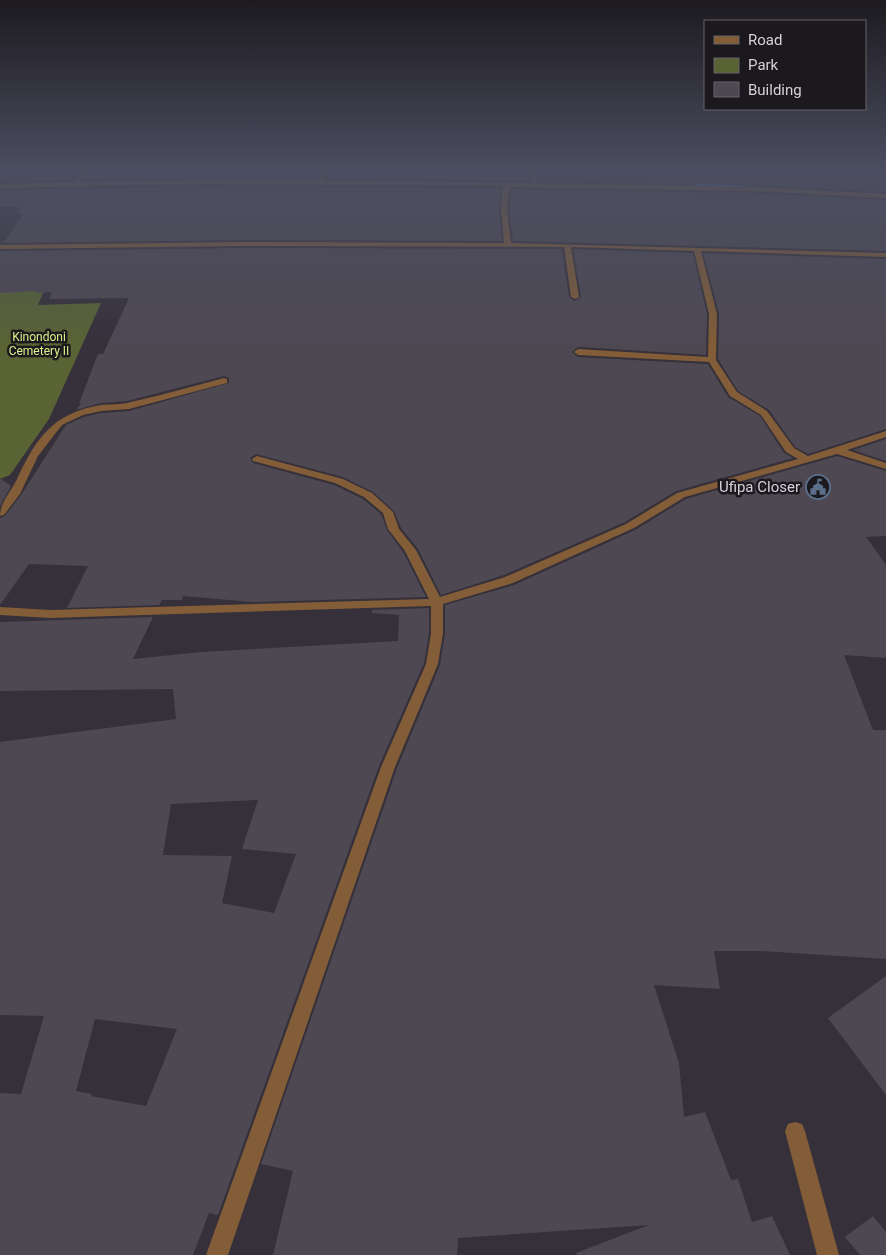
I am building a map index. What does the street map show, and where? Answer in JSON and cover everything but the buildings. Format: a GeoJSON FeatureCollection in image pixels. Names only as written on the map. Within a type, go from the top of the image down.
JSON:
{"type":"FeatureCollection","features":[{"type":"Feature","properties":{"kind":"street"},"geometry":{"type":"LineString","coordinates":[[506,230],[508,246]]}},
{"type":"Feature","properties":{"kind":"street"},"geometry":{"type":"LineString","coordinates":[[0,247],[244,244],[567,246],[886,255]]}},
{"type":"Feature","properties":{"kind":"street"},"geometry":{"type":"LineString","coordinates":[[567,246],[575,298]]}},
{"type":"Feature","properties":{"kind":"street"},"geometry":{"type":"LineString","coordinates":[[696,250],[713,314],[712,360],[733,394],[764,413],[790,450],[807,460]]}},
{"type":"Feature","properties":{"kind":"street"},"geometry":{"type":"LineString","coordinates":[[578,352],[712,360]]}},
{"type":"Feature","properties":{"kind":"street"},"geometry":{"type":"LineString","coordinates":[[0,513],[15,494],[33,455],[59,423],[80,413],[129,406],[224,382]]}},
{"type":"Feature","properties":{"kind":"street"},"geometry":{"type":"LineString","coordinates":[[0,611],[50,614],[437,602],[518,576],[630,526],[681,495],[807,460],[886,434]]}},
{"type":"Feature","properties":{"kind":"street"},"geometry":{"type":"LineString","coordinates":[[836,450],[886,466]]}},
{"type":"Feature","properties":{"kind":"street"},"geometry":{"type":"LineString","coordinates":[[217,1255],[388,767],[432,664],[437,633],[437,602],[410,550],[394,529],[388,512],[368,495],[338,481],[257,459]]}},
{"type":"Feature","properties":{"kind":"street"},"geometry":{"type":"LineString","coordinates":[[795,1131],[828,1255]]}},
{"type":"Feature","properties":{"kind":"green space","name":"Kinondoni Cemetery II"},"geometry":{"type":"Polygon","coordinates":[[[44,290],[38,305],[101,303],[49,419],[10,475],[0,479],[0,291],[44,290]]]}},
{"type":"Feature","properties":{"kind":"place","name":"Ufipa Closer"},"geometry":{"type":"Point","coordinates":[818,487]}}]}
